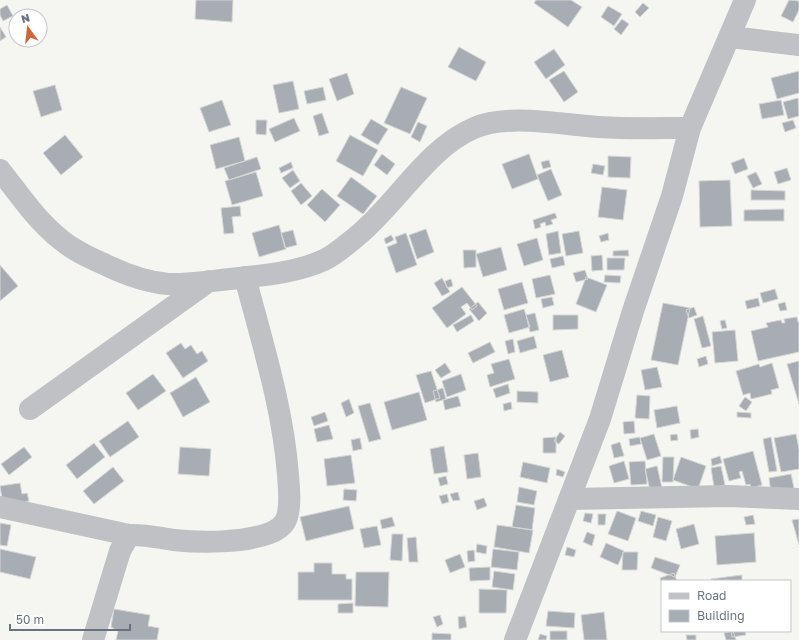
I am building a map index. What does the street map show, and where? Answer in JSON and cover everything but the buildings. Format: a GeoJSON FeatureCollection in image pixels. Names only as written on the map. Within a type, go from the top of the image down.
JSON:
{"type":"FeatureCollection","features":[{"type":"Feature","properties":{"kind":"street"},"geometry":{"type":"LineString","coordinates":[[515,640],[600,419],[672,196],[690,128],[730,38],[745,0]]}},
{"type":"Feature","properties":{"kind":"street"},"geometry":{"type":"LineString","coordinates":[[730,38],[799,45]]}},
{"type":"Feature","properties":{"kind":"street"},"geometry":{"type":"LineString","coordinates":[[0,170],[44,225],[61,240],[80,253],[128,275],[148,281],[170,284],[282,272],[325,260],[357,236],[383,212],[427,163],[456,136],[476,127],[498,122],[531,120],[600,127],[690,128]]}},
{"type":"Feature","properties":{"kind":"street"},"geometry":{"type":"LineString","coordinates":[[0,507],[129,536],[136,535],[175,540],[224,541],[259,536],[280,527],[287,519],[289,506],[287,464],[282,429],[272,382],[245,277]]}},
{"type":"Feature","properties":{"kind":"street"},"geometry":{"type":"LineString","coordinates":[[30,410],[209,281]]}},
{"type":"Feature","properties":{"kind":"street"},"geometry":{"type":"LineString","coordinates":[[570,498],[728,496],[799,499]]}},
{"type":"Feature","properties":{"kind":"street"},"geometry":{"type":"LineString","coordinates":[[93,640],[120,551],[124,542],[129,536]]}}]}
